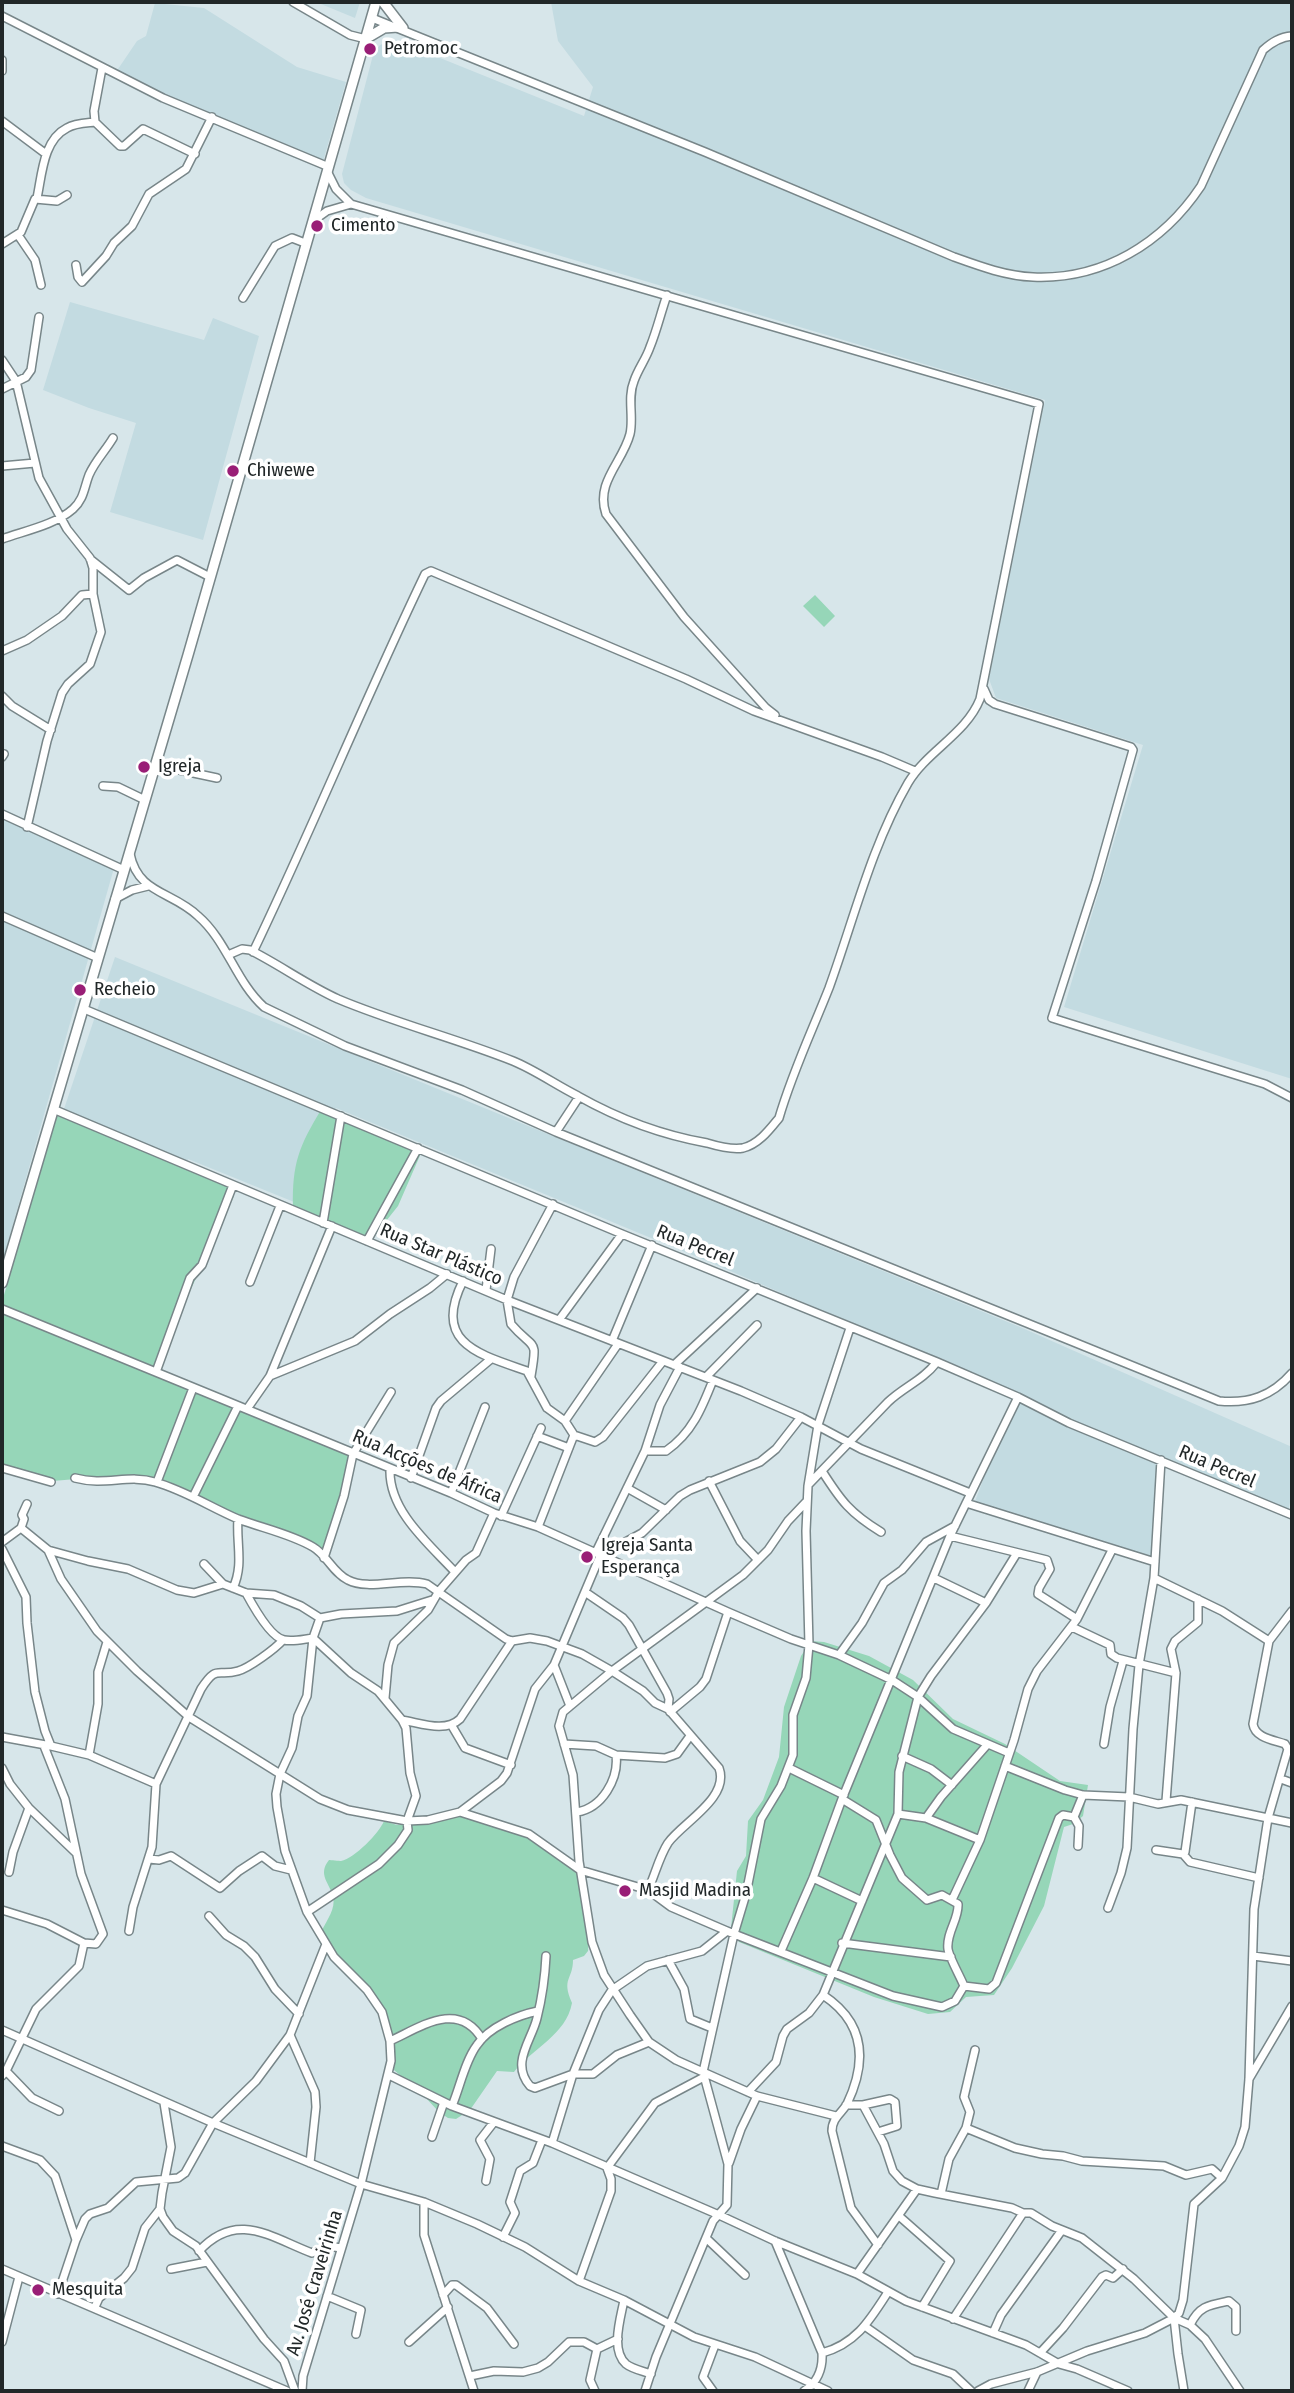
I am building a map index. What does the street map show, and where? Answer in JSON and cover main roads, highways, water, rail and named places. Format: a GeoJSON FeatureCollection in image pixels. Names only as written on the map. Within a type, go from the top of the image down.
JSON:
{"type":"FeatureCollection","features":[{"type":"Feature","properties":{"kind":"main road"},"geometry":{"type":"LineString","coordinates":[[2,1283],[5,1261],[84,1009],[156,765],[376,2]]}},
{"type":"Feature","properties":{"kind":"main road"},"geometry":{"type":"LineString","coordinates":[[366,39],[384,28],[400,28],[383,2]]}},
{"type":"Feature","properties":{"kind":"place","name":"Petromoc"},"geometry":{"type":"Point","coordinates":[370,49]}},
{"type":"Feature","properties":{"kind":"place","name":"Cimento"},"geometry":{"type":"Point","coordinates":[317,226]}},
{"type":"Feature","properties":{"kind":"place","name":"Chiwewe"},"geometry":{"type":"Point","coordinates":[233,471]}},
{"type":"Feature","properties":{"kind":"place","name":"Igreja"},"geometry":{"type":"Point","coordinates":[144,767]}},
{"type":"Feature","properties":{"kind":"place","name":"Recheio"},"geometry":{"type":"Point","coordinates":[80,990]}},
{"type":"Feature","properties":{"kind":"place","name":"Igreja Santa Esperança"},"geometry":{"type":"Point","coordinates":[587,1557]}},
{"type":"Feature","properties":{"kind":"place","name":"Masjid Madina"},"geometry":{"type":"Point","coordinates":[625,1891]}},
{"type":"Feature","properties":{"kind":"place","name":"Mesquita"},"geometry":{"type":"Point","coordinates":[38,2290]}}]}
